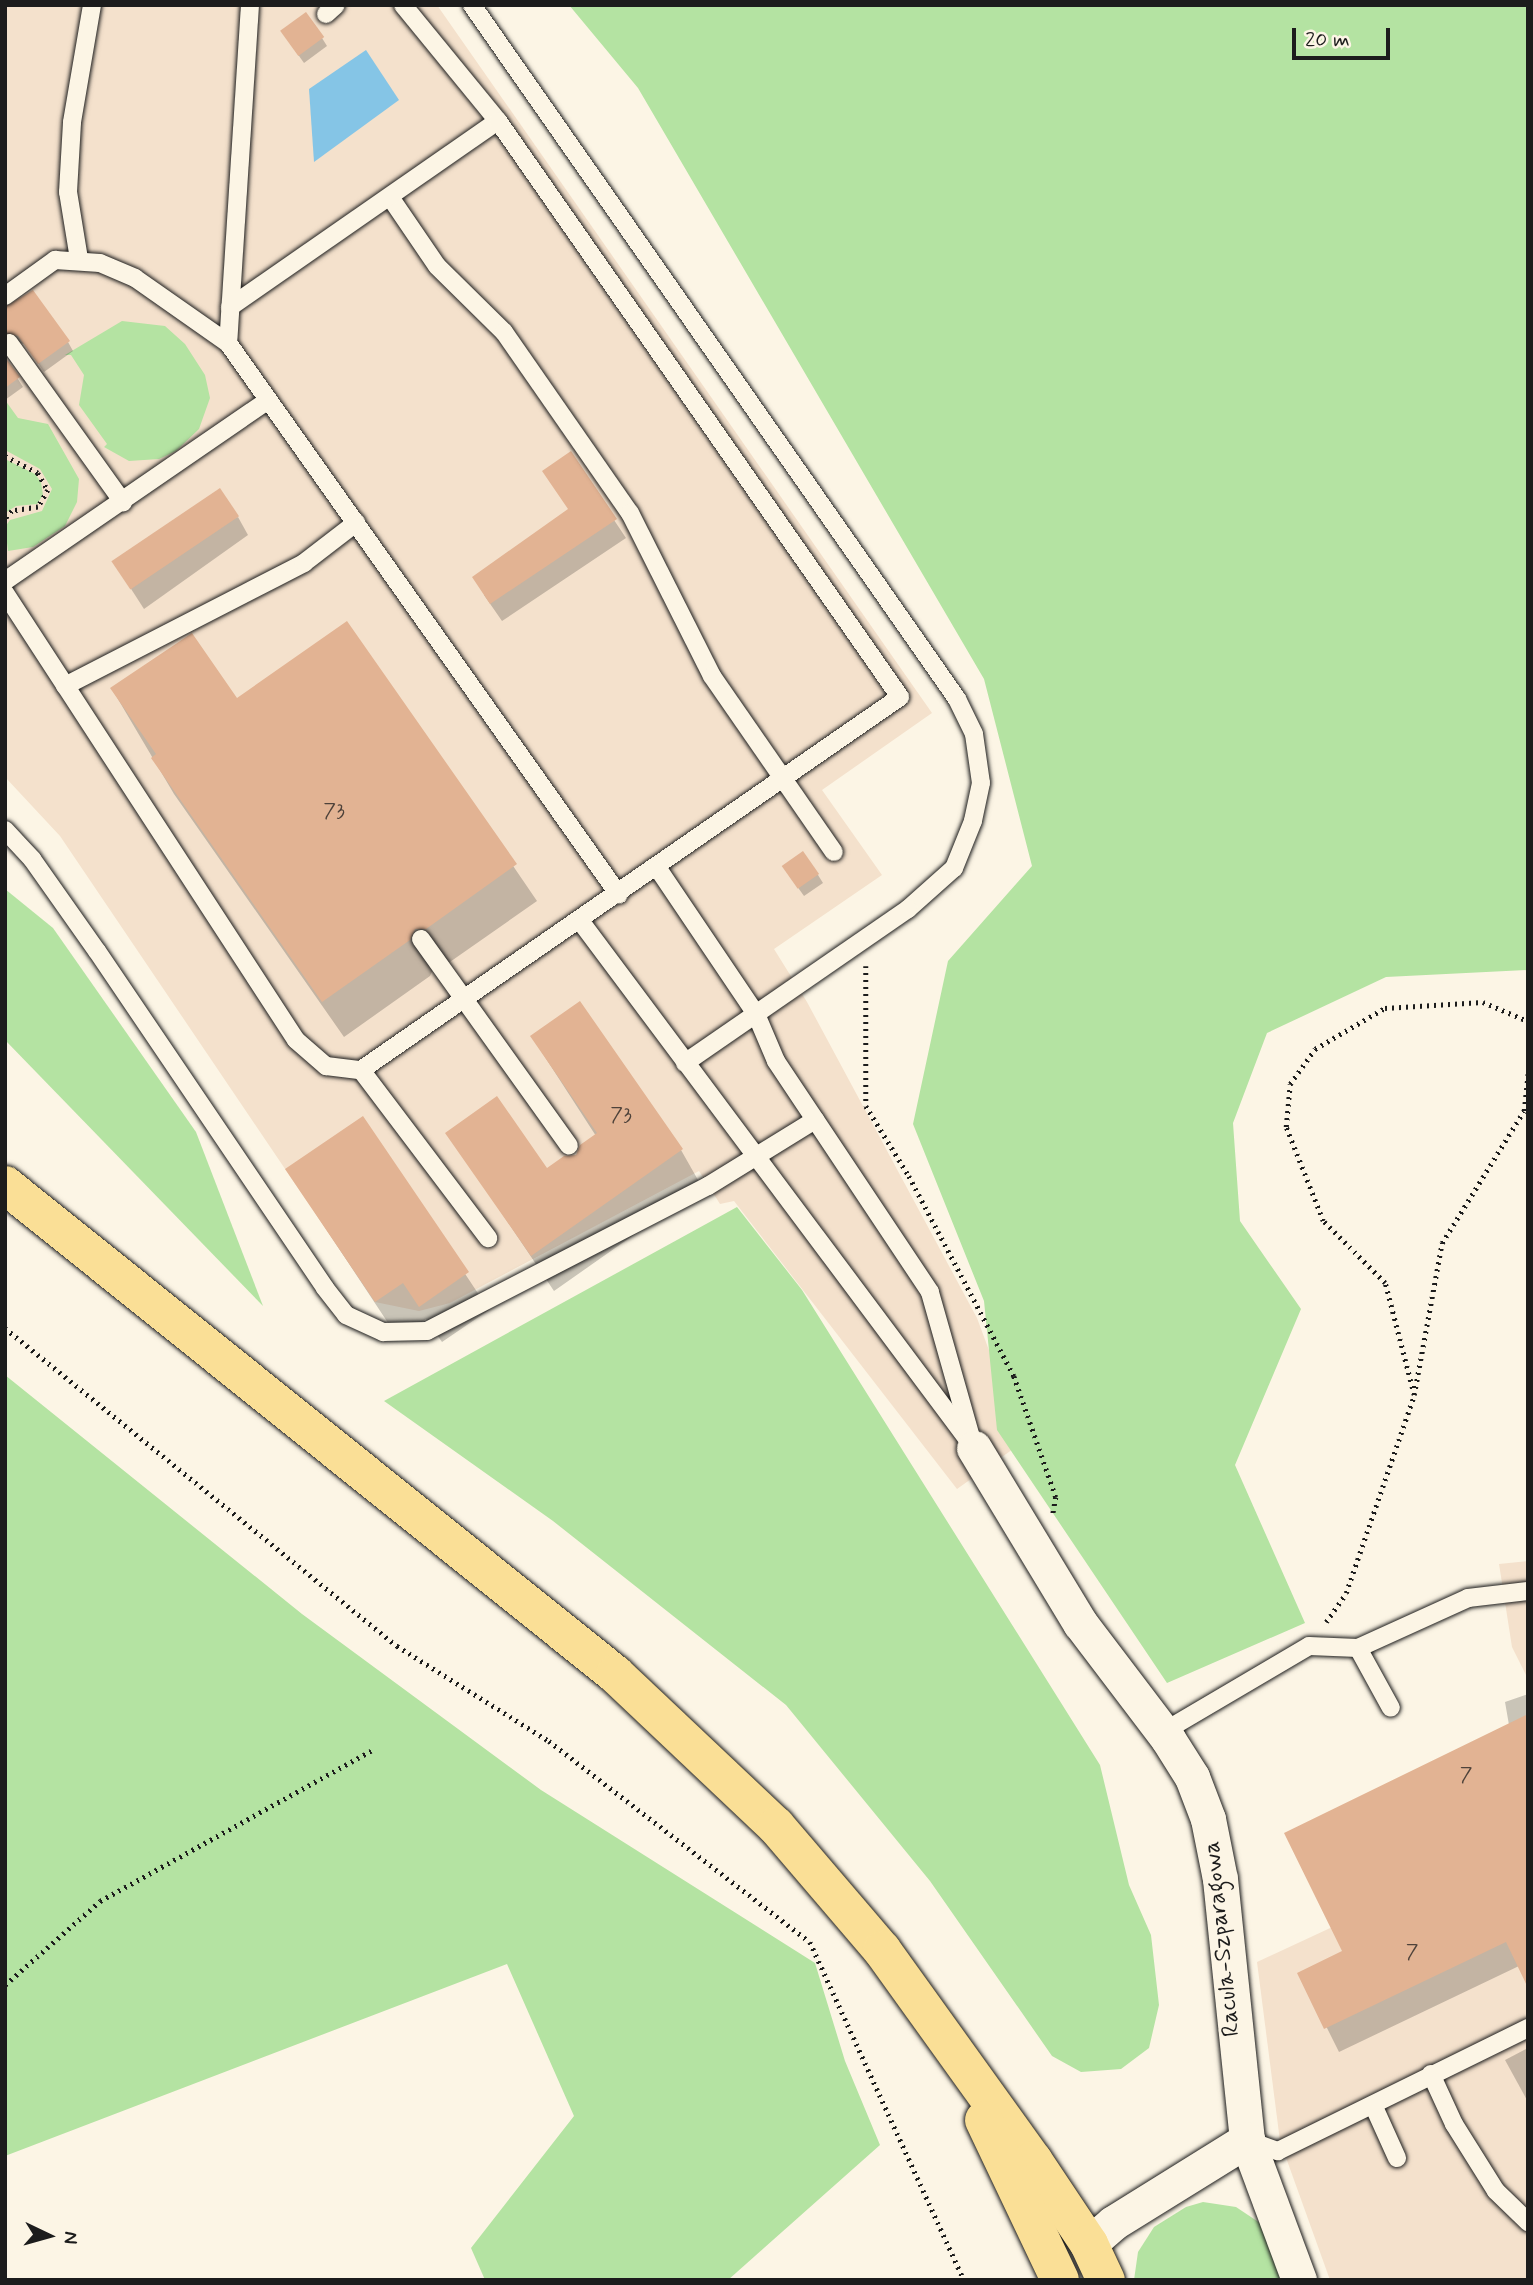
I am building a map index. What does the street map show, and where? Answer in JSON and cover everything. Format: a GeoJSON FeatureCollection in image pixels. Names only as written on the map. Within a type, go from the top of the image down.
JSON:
{"type":"FeatureCollection","features":[{"type":"Feature","properties":{"kind":"main road"},"geometry":{"type":"LineString","coordinates":[[5,1185],[615,1674],[776,1826],[881,1950],[1089,2244],[1106,2280]]}},
{"type":"Feature","properties":{"kind":"main road"},"geometry":{"type":"LineString","coordinates":[[955,2054],[1060,2280]]}},
{"type":"Feature","properties":{"kind":"street","name":"Racula-Szparagowa"},"geometry":{"type":"LineString","coordinates":[[974,1448],[1080,1623],[1163,1732],[1192,1777],[1208,1819],[1220,1879],[1247,2140],[1299,2280]]}},
{"type":"Feature","properties":{"kind":"street"},"geometry":{"type":"LineString","coordinates":[[1089,2244],[1113,2223],[1247,2140]]}},
{"type":"Feature","properties":{"kind":"lane"},"geometry":{"type":"LineString","coordinates":[[79,259],[68,192],[72,122],[92,5]]}},
{"type":"Feature","properties":{"kind":"lane"},"geometry":{"type":"LineString","coordinates":[[228,343],[250,5]]}},
{"type":"Feature","properties":{"kind":"lane"},"geometry":{"type":"LineString","coordinates":[[5,593],[296,1040],[326,1066],[361,1070],[581,922],[900,696],[498,121],[403,5]]}},
{"type":"Feature","properties":{"kind":"lane"},"geometry":{"type":"LineString","coordinates":[[472,5],[957,699],[974,734],[981,783],[973,821],[954,869],[867,937],[685,1063]]}},
{"type":"Feature","properties":{"kind":"lane"},"geometry":{"type":"LineString","coordinates":[[230,307],[498,121]]}},
{"type":"Feature","properties":{"kind":"lane"},"geometry":{"type":"LineString","coordinates":[[390,197],[437,266],[505,332],[630,513],[712,676],[834,852]]}},
{"type":"Feature","properties":{"kind":"lane"},"geometry":{"type":"LineString","coordinates":[[9,286],[55,260],[79,259],[135,278],[228,343],[619,895]]}},
{"type":"Feature","properties":{"kind":"lane"},"geometry":{"type":"LineString","coordinates":[[9,343],[123,502]]}},
{"type":"Feature","properties":{"kind":"lane"},"geometry":{"type":"LineString","coordinates":[[5,581],[268,400]]}},
{"type":"Feature","properties":{"kind":"lane"},"geometry":{"type":"LineString","coordinates":[[65,685],[304,563],[356,523]]}},
{"type":"Feature","properties":{"kind":"lane"},"geometry":{"type":"LineString","coordinates":[[5,830],[32,859],[97,951],[325,1288],[346,1315],[383,1332],[427,1331],[757,1157],[815,1120]]}},
{"type":"Feature","properties":{"kind":"lane"},"geometry":{"type":"LineString","coordinates":[[657,867],[756,1014],[776,1061],[930,1292],[974,1448]]}},
{"type":"Feature","properties":{"kind":"lane"},"geometry":{"type":"LineString","coordinates":[[581,922],[974,1448]]}},
{"type":"Feature","properties":{"kind":"lane"},"geometry":{"type":"LineString","coordinates":[[421,939],[569,1146]]}},
{"type":"Feature","properties":{"kind":"lane"},"geometry":{"type":"LineString","coordinates":[[361,1070],[488,1238]]}},
{"type":"Feature","properties":{"kind":"lane"},"geometry":{"type":"LineString","coordinates":[[1163,1732],[1310,1646],[1358,1648],[1468,1598],[1528,1591]]}},
{"type":"Feature","properties":{"kind":"lane"},"geometry":{"type":"LineString","coordinates":[[1358,1648],[1391,1708]]}},
{"type":"Feature","properties":{"kind":"lane"},"geometry":{"type":"LineString","coordinates":[[1247,2140],[1278,2151],[1374,2107],[1431,2074],[1528,2028]]}},
{"type":"Feature","properties":{"kind":"lane"},"geometry":{"type":"LineString","coordinates":[[1431,2074],[1454,2124],[1496,2191],[1528,2222]]}},
{"type":"Feature","properties":{"kind":"lane"},"geometry":{"type":"LineString","coordinates":[[1374,2107],[1397,2158]]}},
{"type":"Feature","properties":{"kind":"path"},"geometry":{"type":"LineString","coordinates":[[5,456],[38,473],[48,491],[38,507],[12,511],[5,519]]}},
{"type":"Feature","properties":{"kind":"path"},"geometry":{"type":"LineString","coordinates":[[867,937],[866,1106],[909,1176],[1014,1376],[1056,1497],[1049,1533],[1039,1555]]}},
{"type":"Feature","properties":{"kind":"path"},"geometry":{"type":"LineString","coordinates":[[1414,1395],[1385,1283],[1323,1221],[1286,1127],[1290,1084],[1315,1049],[1385,1008],[1483,1002],[1528,1021]]}},
{"type":"Feature","properties":{"kind":"path"},"geometry":{"type":"LineString","coordinates":[[1310,1646],[1346,1593],[1414,1395],[1442,1243],[1524,1111],[1528,1073]]}},
{"type":"Feature","properties":{"kind":"path"},"geometry":{"type":"LineString","coordinates":[[5,1328],[397,1646],[549,1741],[810,1942],[964,2280]]}},
{"type":"Feature","properties":{"kind":"path"},"geometry":{"type":"LineString","coordinates":[[5,1985],[100,1900],[371,1751]]}},
{"type":"Feature","properties":{"kind":"shaded area"},"geometry":{"type":"Polygon","coordinates":[[[5,5],[437,5],[932,713],[822,790],[882,875],[774,949],[807,1002],[977,1318],[1023,1442],[957,1489],[734,1201],[720,1204],[699,1171],[450,1303],[419,1311],[375,1302],[60,836],[5,777],[5,5]]]}},
{"type":"Feature","properties":{"kind":"shaded area"},"geometry":{"type":"Polygon","coordinates":[[[1528,1561],[1528,1679],[1512,1647],[1499,1564],[1528,1561]]]}},
{"type":"Feature","properties":{"kind":"shaded area"},"geometry":{"type":"Polygon","coordinates":[[[1528,1836],[1528,2280],[1330,2280],[1280,2141],[1257,1962],[1528,1836]]]}},
{"type":"Feature","properties":{"kind":"green space"},"geometry":{"type":"Polygon","coordinates":[[[569,5],[1528,5],[1528,970],[1386,977],[1267,1033],[1233,1123],[1240,1221],[1301,1309],[1235,1465],[1305,1623],[1167,1683],[997,1430],[984,1301],[913,1124],[948,961],[1032,866],[984,679],[638,88],[569,5]]]}},
{"type":"Feature","properties":{"kind":"green space"},"geometry":{"type":"Polygon","coordinates":[[[122,321],[165,326],[185,344],[205,375],[210,398],[199,429],[176,451],[159,459],[129,461],[104,447],[107,444],[79,405],[84,375],[71,355],[65,355],[122,321]]]}},
{"type":"Feature","properties":{"kind":"green space"},"geometry":{"type":"Polygon","coordinates":[[[5,400],[18,418],[48,424],[79,479],[77,502],[65,526],[33,547],[8,551],[5,527],[10,520],[42,511],[52,489],[40,469],[5,450],[5,400]]]}},
{"type":"Feature","properties":{"kind":"green space"},"geometry":{"type":"Polygon","coordinates":[[[5,459],[35,474],[41,482],[43,495],[37,504],[16,506],[5,513],[5,459]]]}},
{"type":"Feature","properties":{"kind":"green space"},"geometry":{"type":"Polygon","coordinates":[[[5,889],[53,928],[196,1132],[263,1306],[5,1040],[5,889]]]}},
{"type":"Feature","properties":{"kind":"green space"},"geometry":{"type":"Polygon","coordinates":[[[737,1207],[802,1290],[1100,1765],[1129,1885],[1151,1935],[1159,2005],[1149,2048],[1121,2069],[1081,2072],[1052,2056],[930,1881],[786,1705],[553,1521],[384,1401],[737,1207]]]}},
{"type":"Feature","properties":{"kind":"green space"},"geometry":{"type":"Polygon","coordinates":[[[5,1375],[302,1614],[541,1790],[815,1963],[845,2061],[880,2145],[728,2280],[485,2280],[471,2248],[574,2116],[507,1964],[5,2156],[5,1375]]]}},
{"type":"Feature","properties":{"kind":"green space"},"geometry":{"type":"Polygon","coordinates":[[[1203,2202],[1236,2207],[1260,2223],[1289,2280],[1134,2280],[1138,2252],[1154,2227],[1186,2207],[1203,2202]]]}},
{"type":"Feature","properties":{"kind":"water"},"geometry":{"type":"Polygon","coordinates":[[[366,50],[399,100],[314,162],[309,89],[366,50]]]}},
{"type":"Feature","properties":{"kind":"building"},"geometry":{"type":"Polygon","coordinates":[[[306,12],[324,37],[298,56],[280,31],[306,12]]]}},
{"type":"Feature","properties":{"kind":"building"},"geometry":{"type":"Polygon","coordinates":[[[33,290],[70,341],[38,364],[18,336],[5,333],[5,307],[33,290]]]}},
{"type":"Feature","properties":{"kind":"building"},"geometry":{"type":"Polygon","coordinates":[[[5,357],[20,377],[5,388],[5,357]]]}},
{"type":"Feature","properties":{"kind":"building"},"geometry":{"type":"Polygon","coordinates":[[[571,451],[617,519],[490,604],[472,577],[568,509],[542,471],[571,451]]]}},
{"type":"Feature","properties":{"kind":"building"},"geometry":{"type":"Polygon","coordinates":[[[220,488],[239,516],[130,589],[111,561],[220,488]]]}},
{"type":"Feature","properties":{"kind":"building"},"geometry":{"type":"Polygon","coordinates":[[[347,621],[517,864],[426,929],[415,929],[410,940],[322,1002],[151,758],[156,754],[110,688],[192,633],[237,698],[347,621]]]}},
{"type":"Feature","properties":{"kind":"building"},"geometry":{"type":"Polygon","coordinates":[[[803,851],[819,874],[798,889],[782,866],[803,851]]]}},
{"type":"Feature","properties":{"kind":"building"},"geometry":{"type":"Polygon","coordinates":[[[580,1001],[683,1149],[531,1256],[445,1133],[497,1096],[547,1168],[564,1156],[576,1155],[580,1145],[597,1133],[530,1036],[580,1001]]]}},
{"type":"Feature","properties":{"kind":"building"},"geometry":{"type":"Polygon","coordinates":[[[363,1116],[469,1272],[419,1307],[403,1283],[375,1302],[285,1169],[363,1116]]]}},
{"type":"Feature","properties":{"kind":"building"},"geometry":{"type":"Polygon","coordinates":[[[1528,1714],[1528,1988],[1506,1942],[1324,2029],[1297,1973],[1342,1951],[1284,1833],[1528,1714]]]}}]}
